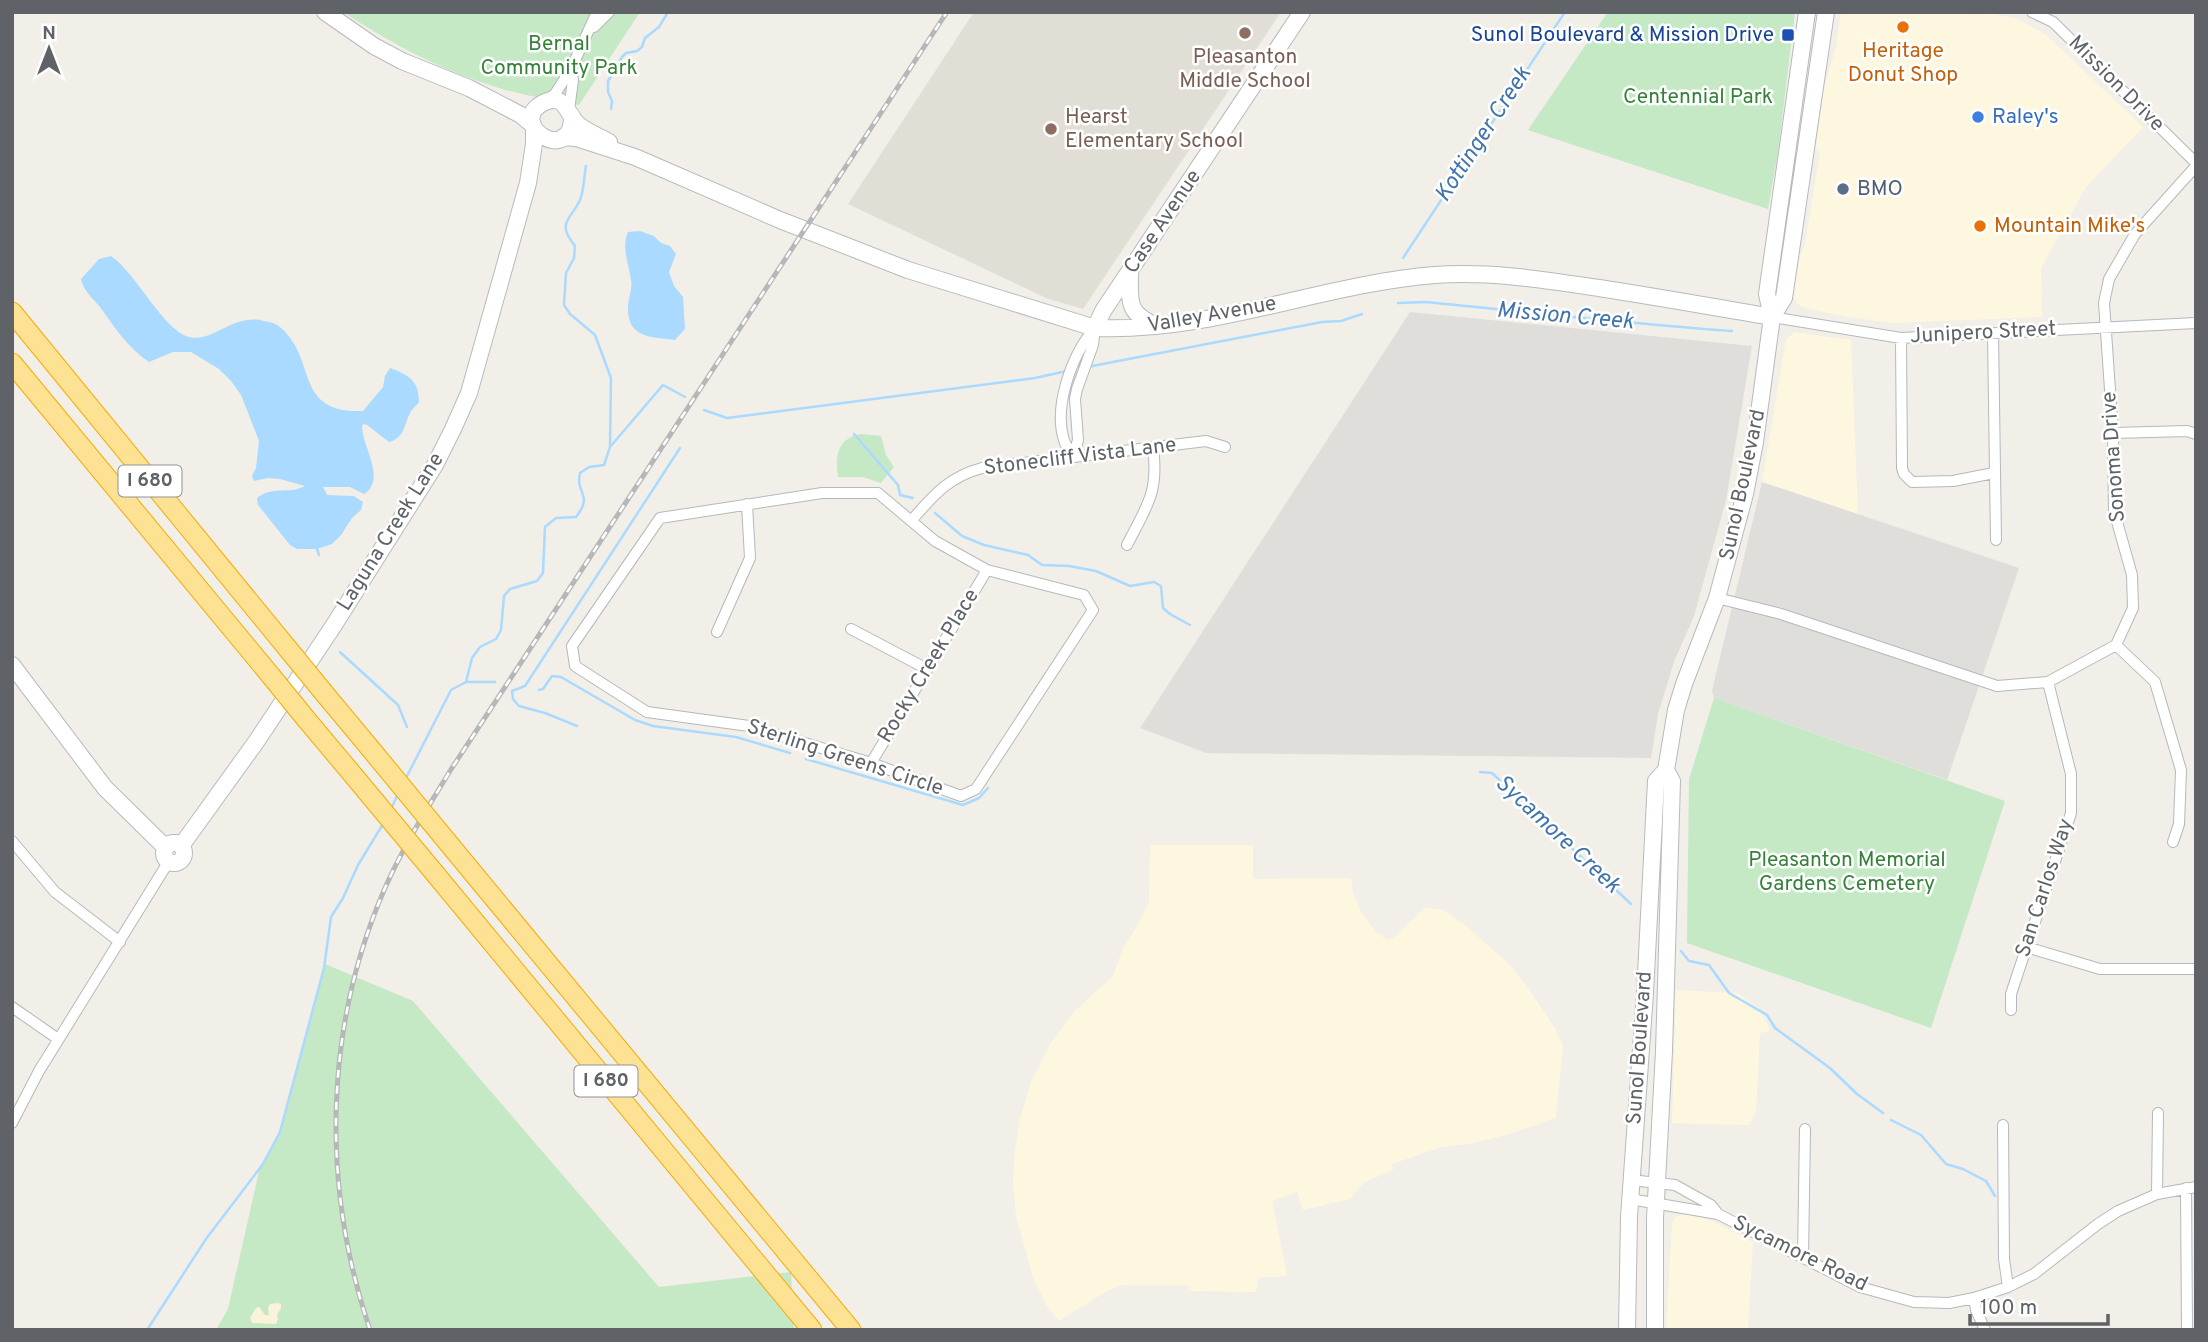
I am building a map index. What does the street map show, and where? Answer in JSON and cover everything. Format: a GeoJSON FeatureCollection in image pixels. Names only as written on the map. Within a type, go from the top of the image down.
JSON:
{"type":"FeatureCollection","features":[{"type":"Feature","properties":{"kind":"highway","name":"I 680"},"geometry":{"type":"LineString","coordinates":[[12,312],[851,1330]]}},
{"type":"Feature","properties":{"kind":"highway","name":"I 680"},"geometry":{"type":"LineString","coordinates":[[12,363],[812,1330]]}},
{"type":"Feature","properties":{"kind":"street"},"geometry":{"type":"LineString","coordinates":[[326,12],[373,46],[402,61],[469,88],[521,115],[540,136],[548,140],[560,138],[569,132],[572,124],[571,69]]}},
{"type":"Feature","properties":{"kind":"street"},"geometry":{"type":"LineString","coordinates":[[533,127],[533,113],[555,94],[571,69],[597,12]]}},
{"type":"Feature","properties":{"kind":"street"},"geometry":{"type":"LineString","coordinates":[[590,32],[609,12]]}},
{"type":"Feature","properties":{"kind":"street","name":"Case Avenue"},"geometry":{"type":"LineString","coordinates":[[1073,457],[1078,440],[1075,399],[1071,388],[1085,352],[1082,342],[1095,328],[1103,311],[1302,12]]}},
{"type":"Feature","properties":{"kind":"street","name":"Sunol Boulevard"},"geometry":{"type":"LineString","coordinates":[[1627,1330],[1631,1180],[1656,781],[1666,770],[1680,697],[1717,598],[1750,470],[1772,317],[1767,294],[1807,12]]}},
{"type":"Feature","properties":{"kind":"street","name":"Sunol Boulevard"},"geometry":{"type":"LineString","coordinates":[[1772,317],[1784,298],[1826,12]]}},
{"type":"Feature","properties":{"kind":"street","name":"Mission Drive"},"geometry":{"type":"LineString","coordinates":[[2032,12],[2053,22],[2196,164]]}},
{"type":"Feature","properties":{"kind":"street"},"geometry":{"type":"LineString","coordinates":[[2053,22],[2060,12]]}},
{"type":"Feature","properties":{"kind":"street"},"geometry":{"type":"LineString","coordinates":[[469,88],[524,104],[559,102],[570,113]]}},
{"type":"Feature","properties":{"kind":"street","name":"Valley Avenue"},"geometry":{"type":"LineString","coordinates":[[570,113],[581,127],[635,157],[780,220],[908,270],[1095,328],[1158,327],[1406,278],[1468,274],[1545,280],[1772,317]]}},
{"type":"Feature","properties":{"kind":"street","name":"Laguna Creek Lane"},"geometry":{"type":"LineString","coordinates":[[12,1123],[39,1070],[120,942],[172,852],[256,742],[435,465],[469,393],[528,183],[534,144],[533,127]]}},
{"type":"Feature","properties":{"kind":"street","name":"Valley Avenue"},"geometry":{"type":"LineString","coordinates":[[560,138],[576,138],[635,157]]}},
{"type":"Feature","properties":{"kind":"street","name":"Laguna Creek Lane"},"geometry":{"type":"LineString","coordinates":[[528,183],[545,153],[560,138]]}},
{"type":"Feature","properties":{"kind":"street","name":"Sonoma Drive"},"geometry":{"type":"LineString","coordinates":[[2116,645],[2133,608],[2132,575],[2114,511],[2113,433],[2104,303],[2109,279],[2135,234],[2196,164]]}},
{"type":"Feature","properties":{"kind":"street"},"geometry":{"type":"LineString","coordinates":[[1130,272],[1130,297],[1134,313],[1140,319],[1158,327]]}},
{"type":"Feature","properties":{"kind":"street","name":"Junipero Street"},"geometry":{"type":"LineString","coordinates":[[1772,317],[1900,338],[2196,323]]}},
{"type":"Feature","properties":{"kind":"street"},"geometry":{"type":"LineString","coordinates":[[1993,333],[1996,540]]}},
{"type":"Feature","properties":{"kind":"street"},"geometry":{"type":"LineString","coordinates":[[1900,338],[1904,474],[1912,482],[1953,481],[1994,473]]}},
{"type":"Feature","properties":{"kind":"street"},"geometry":{"type":"LineString","coordinates":[[2113,433],[2186,431],[2196,434]]}},
{"type":"Feature","properties":{"kind":"street","name":"Stonecliff Vista Lane"},"geometry":{"type":"LineString","coordinates":[[911,521],[928,500],[950,480],[965,472],[1206,441],[1225,447]]}},
{"type":"Feature","properties":{"kind":"street"},"geometry":{"type":"LineString","coordinates":[[1127,545],[1153,491],[1156,471],[1153,447]]}},
{"type":"Feature","properties":{"kind":"street","name":"Sterling Greens Circle"},"geometry":{"type":"LineString","coordinates":[[822,493],[878,494],[935,541],[987,570],[1084,595],[1093,610],[976,789],[961,796],[871,763],[749,726],[647,712],[575,666],[572,646],[660,518],[747,504],[822,493]]}},
{"type":"Feature","properties":{"kind":"street"},"geometry":{"type":"LineString","coordinates":[[717,632],[750,558],[747,504]]}},
{"type":"Feature","properties":{"kind":"street","name":"Rocky Creek Place"},"geometry":{"type":"LineString","coordinates":[[871,763],[987,570]]}},
{"type":"Feature","properties":{"kind":"street"},"geometry":{"type":"LineString","coordinates":[[1717,598],[1781,614],[1997,686],[2048,682],[2116,645],[2155,682],[2181,770],[2179,824],[2173,842]]}},
{"type":"Feature","properties":{"kind":"street"},"geometry":{"type":"LineString","coordinates":[[851,629],[927,669]]}},
{"type":"Feature","properties":{"kind":"street"},"geometry":{"type":"LineString","coordinates":[[12,665],[104,788],[172,852]]}},
{"type":"Feature","properties":{"kind":"street","name":"San Carlos Way"},"geometry":{"type":"LineString","coordinates":[[2011,1010],[2011,993],[2071,813],[2071,774],[2048,682]]}},
{"type":"Feature","properties":{"kind":"street","name":"Sunol Boulevard"},"geometry":{"type":"LineString","coordinates":[[1654,1330],[1656,1204],[1672,781],[1666,770]]}},
{"type":"Feature","properties":{"kind":"street"},"geometry":{"type":"LineString","coordinates":[[1654,831],[1660,858],[1658,903],[1660,909],[1668,911]]}},
{"type":"Feature","properties":{"kind":"street"},"geometry":{"type":"LineString","coordinates":[[12,841],[55,892],[120,942]]}},
{"type":"Feature","properties":{"kind":"street"},"geometry":{"type":"LineString","coordinates":[[2026,947],[2100,969],[2196,969]]}},
{"type":"Feature","properties":{"kind":"street"},"geometry":{"type":"LineString","coordinates":[[12,1007],[58,1040]]}},
{"type":"Feature","properties":{"kind":"street"},"geometry":{"type":"LineString","coordinates":[[2157,1194],[2158,1113]]}},
{"type":"Feature","properties":{"kind":"street"},"geometry":{"type":"LineString","coordinates":[[2003,1125],[2004,1259],[2008,1287]]}},
{"type":"Feature","properties":{"kind":"street"},"geometry":{"type":"LineString","coordinates":[[1802,1258],[1805,1129]]}},
{"type":"Feature","properties":{"kind":"street","name":"Sycamore Road"},"geometry":{"type":"LineString","coordinates":[[1631,1180],[1675,1185],[1711,1205],[1717,1214]]}},
{"type":"Feature","properties":{"kind":"street"},"geometry":{"type":"LineString","coordinates":[[2187,1330],[2191,1187]]}},
{"type":"Feature","properties":{"kind":"street","name":"Sycamore Road"},"geometry":{"type":"LineString","coordinates":[[1630,1199],[1717,1214],[1860,1287],[1914,1302],[1949,1303],[2008,1287],[2044,1267],[2098,1224],[2118,1212],[2157,1194],[2191,1187]]}},
{"type":"Feature","properties":{"kind":"street"},"geometry":{"type":"LineString","coordinates":[[1974,1298],[1984,1330]]}},
{"type":"Feature","properties":{"kind":"shaded area","name":"Hearst Elementary School"},"geometry":{"type":"Polygon","coordinates":[[[974,12],[1281,12],[1083,309],[1046,298],[848,204],[974,12]]]}},
{"type":"Feature","properties":{"kind":"shaded area"},"geometry":{"type":"Polygon","coordinates":[[[1841,12],[1958,12],[2015,18],[2045,34],[2143,127],[2086,187],[2041,268],[2042,317],[1893,323],[1848,317],[1802,307],[1797,303],[1794,297],[1799,261],[1805,243],[1820,153],[1816,147],[1824,89],[1836,47],[1841,12]]]}},
{"type":"Feature","properties":{"kind":"shaded area"},"geometry":{"type":"Polygon","coordinates":[[[1410,312],[1752,346],[1726,500],[1694,616],[1674,662],[1658,714],[1651,758],[1206,753],[1140,728],[1410,312]]]}},
{"type":"Feature","properties":{"kind":"shaded area"},"geometry":{"type":"Polygon","coordinates":[[[1795,332],[1851,340],[1858,514],[1762,482],[1786,339],[1795,332]]]}},
{"type":"Feature","properties":{"kind":"shaded area"},"geometry":{"type":"Polygon","coordinates":[[[1762,482],[2019,568],[1947,780],[1714,698],[1712,691],[1762,482]]]}},
{"type":"Feature","properties":{"kind":"shaded area"},"geometry":{"type":"Polygon","coordinates":[[[1150,845],[1253,845],[1253,879],[1351,878],[1353,893],[1361,912],[1376,932],[1387,940],[1392,939],[1425,908],[1444,910],[1510,965],[1556,1030],[1563,1046],[1556,1118],[1506,1135],[1469,1144],[1441,1147],[1392,1164],[1393,1170],[1363,1183],[1350,1199],[1303,1210],[1297,1192],[1272,1201],[1287,1276],[1258,1278],[1256,1292],[1189,1291],[1188,1285],[1122,1285],[1105,1292],[1059,1321],[1047,1306],[1033,1277],[1016,1216],[1013,1182],[1020,1118],[1032,1080],[1050,1044],[1075,1011],[1113,976],[1123,948],[1149,902],[1150,845]]]}},
{"type":"Feature","properties":{"kind":"shaded area"},"geometry":{"type":"Polygon","coordinates":[[[1676,990],[1737,993],[1759,1009],[1767,1023],[1770,1031],[1760,1033],[1756,1112],[1749,1125],[1672,1123],[1676,990]]]}},
{"type":"Feature","properties":{"kind":"shaded area"},"geometry":{"type":"Polygon","coordinates":[[[1681,1215],[1710,1220],[1753,1242],[1748,1330],[1666,1330],[1672,1225],[1675,1218],[1681,1215]]]}},
{"type":"Feature","properties":{"kind":"green space","name":"Bernal Community Park"},"geometry":{"type":"Polygon","coordinates":[[[343,12],[640,12],[579,105],[509,91],[478,81],[399,46],[343,12]]]}},
{"type":"Feature","properties":{"kind":"green space","name":"Centennial Park"},"geometry":{"type":"Polygon","coordinates":[[[1608,12],[1795,12],[1778,152],[1768,209],[1528,130],[1608,12]]]}},
{"type":"Feature","properties":{"kind":"green space"},"geometry":{"type":"Polygon","coordinates":[[[861,434],[881,436],[886,455],[894,467],[881,483],[863,477],[838,477],[837,462],[842,444],[861,434]]]}},
{"type":"Feature","properties":{"kind":"green space","name":"Pleasanton Memorial Gardens Cemetery"},"geometry":{"type":"Polygon","coordinates":[[[1714,698],[2005,801],[1931,1028],[1687,943],[1689,779],[1714,698]]]}},
{"type":"Feature","properties":{"kind":"green space"},"geometry":{"type":"Polygon","coordinates":[[[325,964],[413,1001],[659,1287],[791,1272],[794,1330],[216,1330],[228,1309],[260,1167],[280,1132],[325,964]]]}},
{"type":"Feature","properties":{"kind":"sand"},"geometry":{"type":"Polygon","coordinates":[[[278,1303],[281,1308],[276,1324],[252,1323],[250,1318],[256,1308],[259,1307],[265,1315],[269,1315],[270,1304],[278,1303]]]}},
{"type":"Feature","properties":{"kind":"water"},"geometry":{"type":"Polygon","coordinates":[[[640,231],[670,246],[676,254],[669,272],[674,286],[683,297],[685,329],[675,340],[650,337],[636,331],[629,317],[631,283],[625,244],[628,232],[640,231]]]}},
{"type":"Feature","properties":{"kind":"water"},"geometry":{"type":"Polygon","coordinates":[[[111,256],[121,264],[170,324],[189,337],[206,336],[249,320],[278,325],[292,340],[309,382],[326,404],[341,410],[363,411],[383,387],[390,368],[412,380],[419,395],[419,402],[411,411],[398,437],[389,442],[367,425],[362,426],[372,462],[371,488],[364,494],[350,487],[323,487],[327,495],[354,496],[363,502],[361,510],[332,544],[317,549],[297,549],[290,545],[258,505],[257,498],[263,494],[305,486],[280,479],[254,481],[252,476],[256,468],[259,441],[241,395],[219,369],[191,352],[173,352],[149,362],[116,330],[81,279],[99,259],[111,256]]]}},
{"type":"Feature","properties":{"kind":"waterway"},"geometry":{"type":"LineString","coordinates":[[611,109],[608,81],[622,57],[642,47],[645,38],[659,27],[668,12]]}},
{"type":"Feature","properties":{"kind":"waterway","name":"Kottinger Creek"},"geometry":{"type":"LineString","coordinates":[[1403,258],[1565,12]]}},
{"type":"Feature","properties":{"kind":"waterway"},"geometry":{"type":"LineString","coordinates":[[405,780],[451,690],[466,682],[472,658],[480,647],[496,639],[501,630],[504,596],[510,589],[537,581],[543,573],[545,527],[556,518],[576,517],[584,503],[580,473],[589,467],[604,465],[610,447],[611,378],[595,335],[570,314],[564,305],[566,273],[574,258],[575,246],[566,232],[566,226],[581,196],[586,166]]}},
{"type":"Feature","properties":{"kind":"waterway","name":"Mission Creek"},"geometry":{"type":"LineString","coordinates":[[1398,303],[1426,302],[1732,331]]}},
{"type":"Feature","properties":{"kind":"waterway"},"geometry":{"type":"LineString","coordinates":[[1087,367],[1322,322],[1341,321],[1362,314]]}},
{"type":"Feature","properties":{"kind":"waterway"},"geometry":{"type":"LineString","coordinates":[[704,410],[727,418],[1035,378],[1067,371]]}},
{"type":"Feature","properties":{"kind":"waterway"},"geometry":{"type":"LineString","coordinates":[[610,447],[663,385],[685,397]]}},
{"type":"Feature","properties":{"kind":"waterway","name":"Sycamore Creek"},"geometry":{"type":"LineString","coordinates":[[854,434],[898,485],[900,495],[913,498]]}},
{"type":"Feature","properties":{"kind":"waterway"},"geometry":{"type":"LineString","coordinates":[[577,726],[519,706],[513,699],[512,691],[525,686],[680,448]]}},
{"type":"Feature","properties":{"kind":"waterway","name":"Sycamore Creek"},"geometry":{"type":"LineString","coordinates":[[935,513],[962,536],[984,545],[1028,555],[1042,565],[1096,571],[1130,586],[1154,582],[1161,586],[1163,608],[1190,625]]}},
{"type":"Feature","properties":{"kind":"waterway"},"geometry":{"type":"LineString","coordinates":[[317,549],[319,555]]}},
{"type":"Feature","properties":{"kind":"waterway"},"geometry":{"type":"LineString","coordinates":[[340,652],[398,705],[407,727]]}},
{"type":"Feature","properties":{"kind":"waterway"},"geometry":{"type":"LineString","coordinates":[[539,690],[543,689],[552,676],[561,677],[635,720],[653,726],[736,737],[790,753]]}},
{"type":"Feature","properties":{"kind":"waterway"},"geometry":{"type":"LineString","coordinates":[[467,682],[495,682]]}},
{"type":"Feature","properties":{"kind":"waterway"},"geometry":{"type":"LineString","coordinates":[[806,759],[963,805],[979,798],[988,788]]}},
{"type":"Feature","properties":{"kind":"waterway","name":"Sycamore Creek"},"geometry":{"type":"LineString","coordinates":[[1480,772],[1492,773],[1631,904]]}},
{"type":"Feature","properties":{"kind":"waterway"},"geometry":{"type":"LineString","coordinates":[[391,809],[397,796]]}},
{"type":"Feature","properties":{"kind":"waterway"},"geometry":{"type":"LineString","coordinates":[[147,1330],[206,1239],[263,1164],[280,1132],[324,968],[331,917],[383,824]]}},
{"type":"Feature","properties":{"kind":"waterway","name":"Sycamore Creek"},"geometry":{"type":"LineString","coordinates":[[1681,951],[1689,961],[1709,965],[1729,993],[1767,1015],[1775,1028],[1830,1068],[1857,1094],[1883,1113]]}},
{"type":"Feature","properties":{"kind":"waterway","name":"Sycamore Creek"},"geometry":{"type":"LineString","coordinates":[[1891,1120],[1921,1135],[1946,1164],[1986,1181],[1995,1196]]}},
{"type":"Feature","properties":{"kind":"railway"},"geometry":{"type":"LineString","coordinates":[[370,1330],[354,1275],[343,1219],[337,1163],[336,1107],[350,996],[365,941],[385,888],[407,843],[450,771],[947,12]]}},
{"type":"Feature","properties":{"kind":"place","name":"Heritage Donut Shop"},"geometry":{"type":"Point","coordinates":[1903,27]}},
{"type":"Feature","properties":{"kind":"place","name":"Pleasanton Middle School"},"geometry":{"type":"Point","coordinates":[1245,33]}},
{"type":"Feature","properties":{"kind":"place","name":"Sunol Boulevard & Mission Drive"},"geometry":{"type":"Point","coordinates":[1788,35]}},
{"type":"Feature","properties":{"kind":"place","name":"Raley's"},"geometry":{"type":"Point","coordinates":[1978,117]}},
{"type":"Feature","properties":{"kind":"place","name":"Hearst Elementary School"},"geometry":{"type":"Point","coordinates":[1051,129]}},
{"type":"Feature","properties":{"kind":"place","name":"BMO"},"geometry":{"type":"Point","coordinates":[1843,189]}},
{"type":"Feature","properties":{"kind":"place","name":"Mountain Mike's"},"geometry":{"type":"Point","coordinates":[1980,226]}}]}
